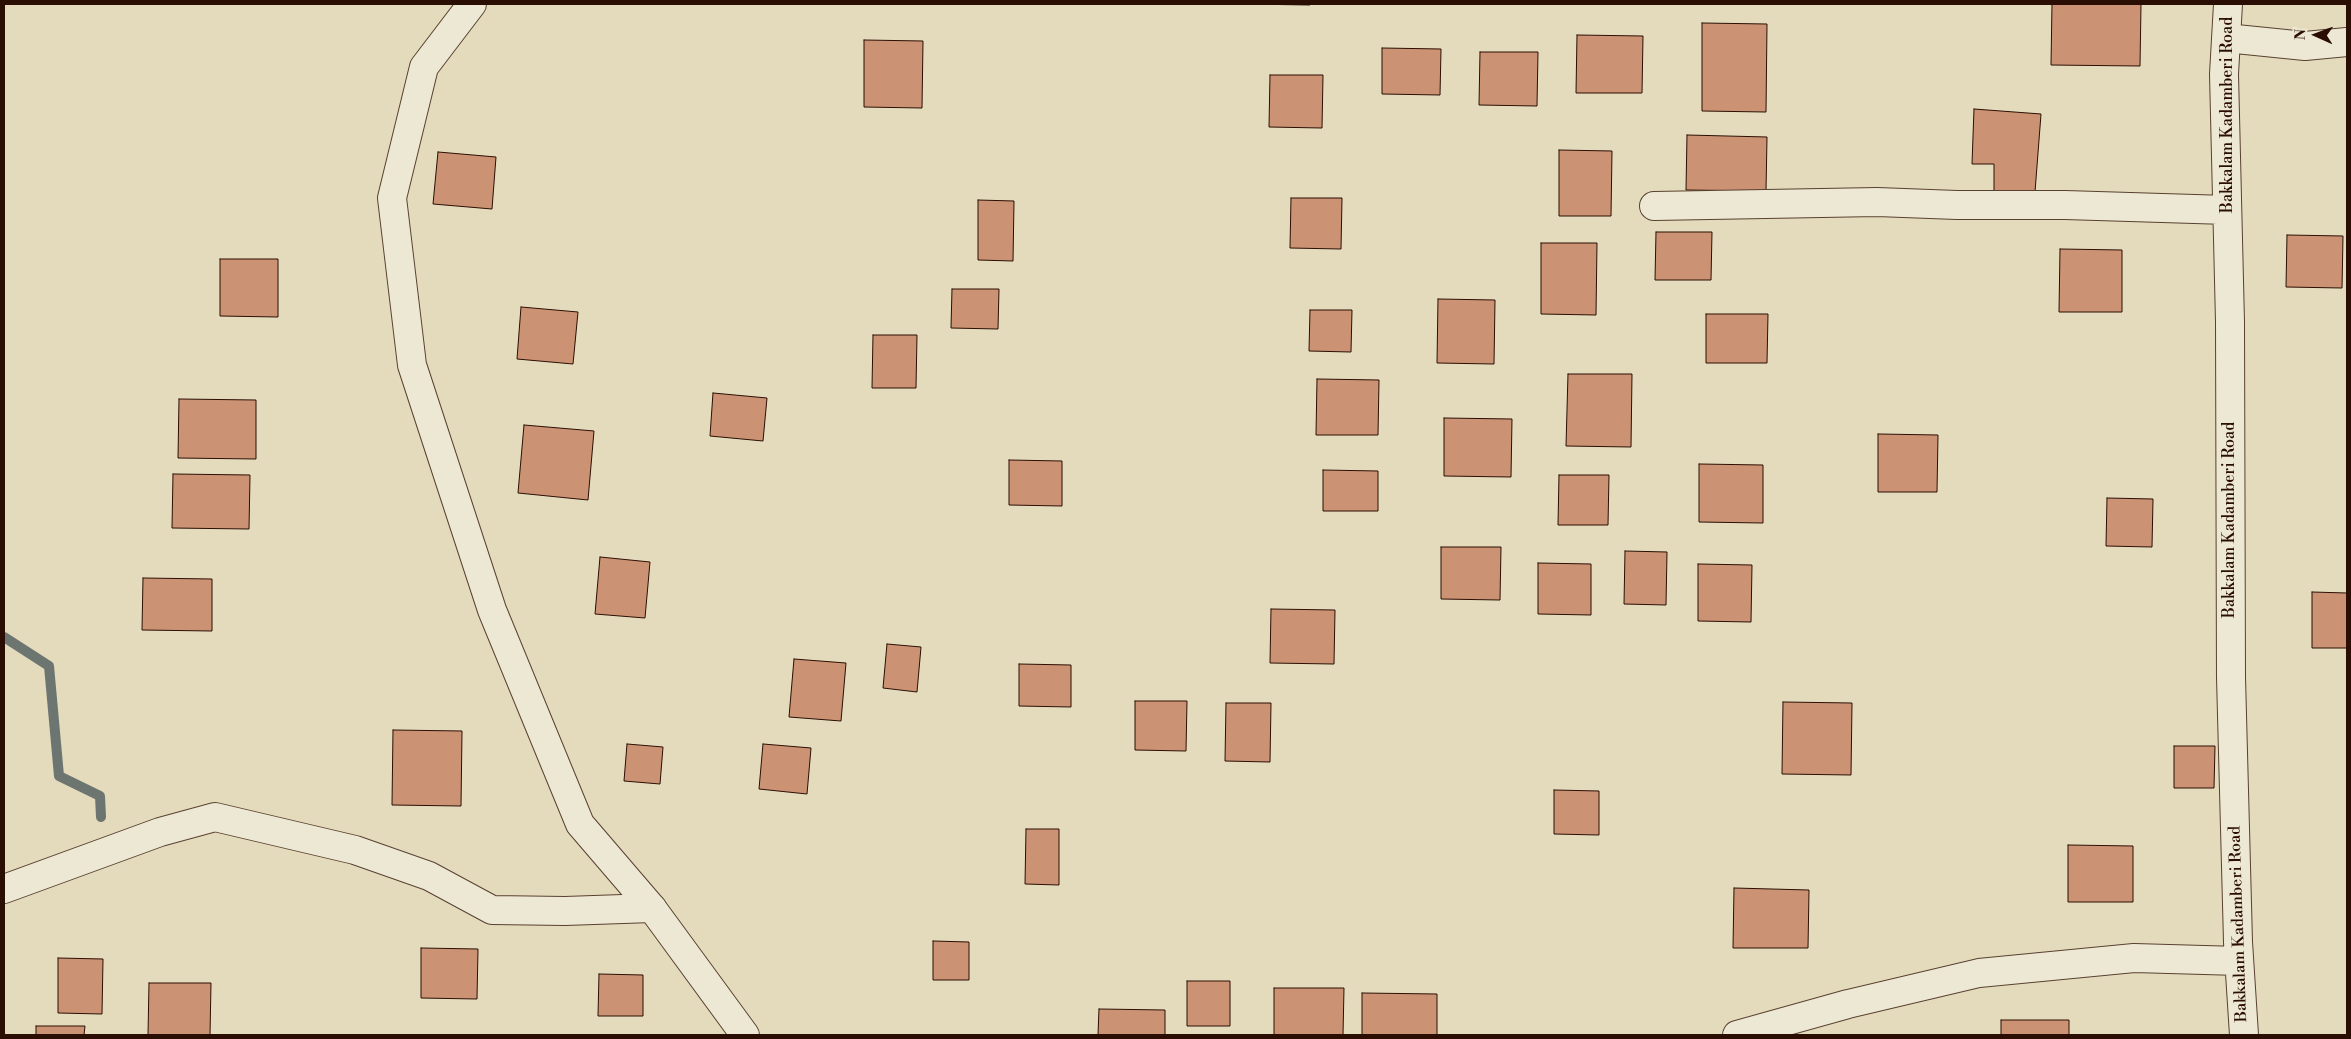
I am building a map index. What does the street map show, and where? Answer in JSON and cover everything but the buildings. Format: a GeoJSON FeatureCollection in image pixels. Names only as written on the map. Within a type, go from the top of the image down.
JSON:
{"type":"FeatureCollection","features":[{"type":"Feature","properties":{"kind":"street"},"geometry":{"type":"LineString","coordinates":[[472,4],[424,67],[392,198],[412,365],[492,610],[580,824],[652,908],[712,987],[745,1035]]}},
{"type":"Feature","properties":{"kind":"street","name":"Bakkalam Kadamberi Road"},"geometry":{"type":"LineString","coordinates":[[2228,4],[2224,74],[2230,322],[2230,677],[2239,961],[2244,1035]]}},
{"type":"Feature","properties":{"kind":"street"},"geometry":{"type":"LineString","coordinates":[[2226,38],[2305,46],[2347,42]]}},
{"type":"Feature","properties":{"kind":"street"},"geometry":{"type":"LineString","coordinates":[[1654,206],[1877,202],[2227,210]]}},
{"type":"Feature","properties":{"kind":"street"},"geometry":{"type":"LineString","coordinates":[[4,889],[160,832],[215,817],[355,850],[429,876],[492,910],[565,911],[652,908]]}},
{"type":"Feature","properties":{"kind":"street"},"geometry":{"type":"LineString","coordinates":[[1737,1035],[1848,1004],[1979,973],[2134,958],[2239,961]]}},
{"type":"Feature","properties":{"kind":"waterway"},"geometry":{"type":"LineString","coordinates":[[4,637],[49,666],[59,776],[100,796],[101,817]]}}]}
